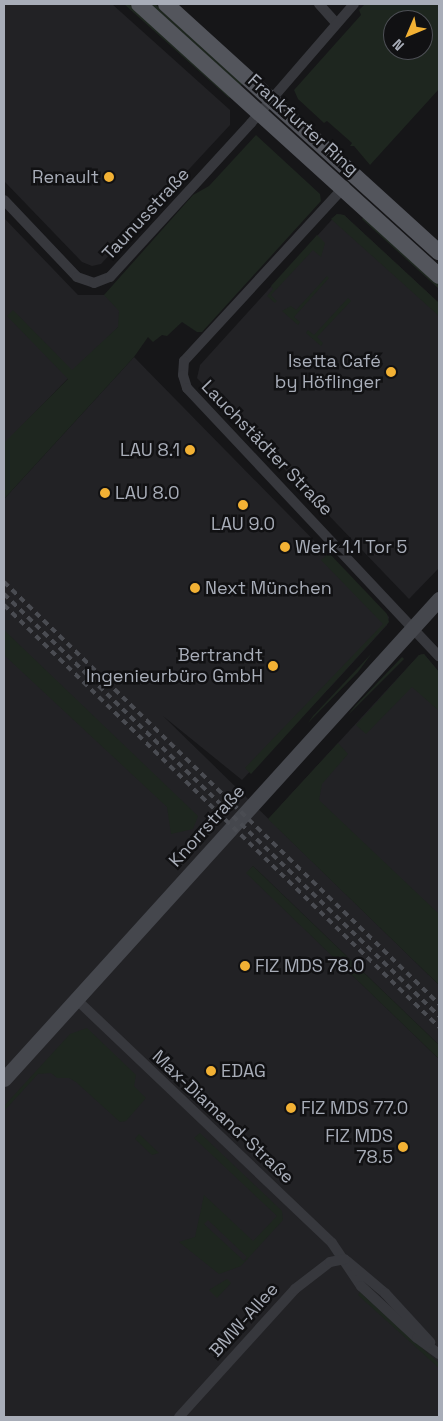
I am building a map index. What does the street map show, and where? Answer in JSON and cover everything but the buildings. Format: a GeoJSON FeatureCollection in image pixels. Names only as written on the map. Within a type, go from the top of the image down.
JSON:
{"type":"FeatureCollection","features":[{"type":"Feature","properties":{"kind":"main road","name":"Frankfurter Ring"},"geometry":{"type":"LineString","coordinates":[[139,4],[439,276]]}},
{"type":"Feature","properties":{"kind":"main road","name":"Frankfurter Ring"},"geometry":{"type":"LineString","coordinates":[[166,4],[439,252]]}},
{"type":"Feature","properties":{"kind":"street"},"geometry":{"type":"LineString","coordinates":[[319,4],[336,23]]}},
{"type":"Feature","properties":{"kind":"street"},"geometry":{"type":"LineString","coordinates":[[260,113],[354,4]]}},
{"type":"Feature","properties":{"kind":"street","name":"Taunusstraße"},"geometry":{"type":"LineString","coordinates":[[4,200],[77,277],[88,282],[103,281],[114,274],[260,113]]}},
{"type":"Feature","properties":{"kind":"street","name":"Lauchstädter Straße"},"geometry":{"type":"LineString","coordinates":[[354,176],[184,361],[183,375],[187,388],[413,626],[439,656]]}},
{"type":"Feature","properties":{"kind":"street","name":"Knorrstraße"},"geometry":{"type":"LineString","coordinates":[[4,1080],[439,599]]}},
{"type":"Feature","properties":{"kind":"street","name":"Max-Diamand-Straße"},"geometry":{"type":"LineString","coordinates":[[77,1000],[302,1213],[344,1259],[361,1286],[416,1338],[439,1353]]}},
{"type":"Feature","properties":{"kind":"street","name":"BMW-Allee"},"geometry":{"type":"LineString","coordinates":[[179,1417],[294,1289],[330,1262],[344,1259]]}},
{"type":"Feature","properties":{"kind":"shaded area"},"geometry":{"type":"Polygon","coordinates":[[[4,4],[112,4],[230,110],[230,125],[101,264],[92,266],[82,262],[4,181],[4,4]]]}},
{"type":"Feature","properties":{"kind":"shaded area"},"geometry":{"type":"Polygon","coordinates":[[[124,4],[129,4],[231,96],[229,98],[124,4]]]}},
{"type":"Feature","properties":{"kind":"shaded area"},"geometry":{"type":"Polygon","coordinates":[[[149,4],[155,4],[243,83],[240,86],[149,4]]]}},
{"type":"Feature","properties":{"kind":"shaded area"},"geometry":{"type":"Polygon","coordinates":[[[365,4],[439,4],[439,89],[370,165],[354,146],[350,146],[352,143],[327,121],[324,123],[298,99],[294,90],[361,15],[359,10],[365,4]]]}},
{"type":"Feature","properties":{"kind":"shaded area"},"geometry":{"type":"Polygon","coordinates":[[[256,135],[320,194],[321,201],[202,332],[197,332],[182,322],[167,336],[162,335],[153,342],[148,337],[134,357],[4,499],[4,443],[68,379],[7,316],[13,310],[72,370],[118,327],[119,311],[104,295],[193,195],[209,186],[256,135]]]}},
{"type":"Feature","properties":{"kind":"shaded area"},"geometry":{"type":"Polygon","coordinates":[[[337,214],[344,215],[439,303],[439,568],[409,599],[197,378],[200,365],[337,214]]]}},
{"type":"Feature","properties":{"kind":"shaded area"},"geometry":{"type":"Polygon","coordinates":[[[337,214],[344,215],[439,303],[439,316],[331,219],[337,214]]]}},
{"type":"Feature","properties":{"kind":"shaded area"},"geometry":{"type":"Polygon","coordinates":[[[364,217],[439,285],[439,289],[362,219],[364,217]]]}},
{"type":"Feature","properties":{"kind":"shaded area"},"geometry":{"type":"Polygon","coordinates":[[[4,218],[78,295],[106,295],[127,318],[4,444],[4,218]]]}},
{"type":"Feature","properties":{"kind":"shaded area"},"geometry":{"type":"Polygon","coordinates":[[[317,235],[325,243],[321,257],[313,250],[271,295],[277,301],[275,303],[267,296],[273,289],[271,286],[317,235]]]}},
{"type":"Feature","properties":{"kind":"shaded area"},"geometry":{"type":"Polygon","coordinates":[[[327,276],[329,278],[294,317],[300,322],[298,325],[282,311],[291,306],[296,310],[327,276]]]}},
{"type":"Feature","properties":{"kind":"shaded area"},"geometry":{"type":"Polygon","coordinates":[[[348,298],[351,301],[317,337],[323,343],[321,346],[306,333],[308,330],[314,335],[348,298]]]}},
{"type":"Feature","properties":{"kind":"shaded area"},"geometry":{"type":"Polygon","coordinates":[[[134,357],[389,617],[387,625],[242,780],[163,716],[439,985],[439,1045],[253,866],[247,873],[439,1059],[439,1417],[4,1417],[4,499],[134,357]]]}},
{"type":"Feature","properties":{"kind":"shaded area"},"geometry":{"type":"Polygon","coordinates":[[[329,553],[387,614],[389,622],[251,774],[245,768],[383,624],[321,560],[329,553]]]}},
{"type":"Feature","properties":{"kind":"shaded area"},"geometry":{"type":"Polygon","coordinates":[[[4,630],[198,816],[193,829],[171,834],[167,807],[4,655],[4,630]]]}},
{"type":"Feature","properties":{"kind":"shaded area"},"geometry":{"type":"Polygon","coordinates":[[[372,653],[358,672],[308,723],[313,716],[372,653]]]}},
{"type":"Feature","properties":{"kind":"shaded area"},"geometry":{"type":"Polygon","coordinates":[[[424,654],[439,672],[439,957],[281,805],[419,655],[424,654]]]}},
{"type":"Feature","properties":{"kind":"shaded area"},"geometry":{"type":"Polygon","coordinates":[[[424,654],[439,672],[439,711],[412,687],[366,734],[356,725],[419,655],[424,654]]]}},
{"type":"Feature","properties":{"kind":"shaded area"},"geometry":{"type":"Polygon","coordinates":[[[402,657],[404,659],[348,715],[355,706],[402,657]]]}},
{"type":"Feature","properties":{"kind":"shaded area"},"geometry":{"type":"Polygon","coordinates":[[[338,743],[348,754],[322,784],[319,800],[439,914],[439,985],[268,819],[338,743]]]}},
{"type":"Feature","properties":{"kind":"shaded area"},"geometry":{"type":"Polygon","coordinates":[[[253,866],[439,1045],[439,1059],[246,873],[253,866]]]}},
{"type":"Feature","properties":{"kind":"shaded area"},"geometry":{"type":"Polygon","coordinates":[[[87,1028],[136,1075],[134,1086],[146,1098],[126,1121],[120,1122],[76,1082],[69,1078],[57,1078],[51,1073],[38,1074],[4,1111],[4,1106],[70,1034],[87,1028]]]}},
{"type":"Feature","properties":{"kind":"shaded area"},"geometry":{"type":"Polygon","coordinates":[[[200,1133],[282,1211],[283,1220],[241,1266],[219,1274],[179,1242],[195,1237],[204,1195],[253,1241],[277,1216],[194,1138],[200,1133]],[[208,1220],[204,1224],[244,1261],[247,1257],[208,1220]]]}},
{"type":"Feature","properties":{"kind":"shaded area"},"geometry":{"type":"Polygon","coordinates":[[[139,1134],[159,1153],[152,1155],[135,1139],[139,1134]]]}},
{"type":"Feature","properties":{"kind":"shaded area"},"geometry":{"type":"Polygon","coordinates":[[[227,1279],[231,1283],[217,1298],[209,1290],[227,1279]]]}},
{"type":"Feature","properties":{"kind":"shaded area"},"geometry":{"type":"Polygon","coordinates":[[[360,1292],[439,1363],[439,1368],[358,1295],[360,1292]]]}},
{"type":"Feature","properties":{"kind":"railway"},"geometry":{"type":"LineString","coordinates":[[4,582],[439,1004]]}},
{"type":"Feature","properties":{"kind":"railway"},"geometry":{"type":"LineString","coordinates":[[4,594],[439,1016]]}},
{"type":"Feature","properties":{"kind":"railway"},"geometry":{"type":"LineString","coordinates":[[4,605],[439,1027]]}},
{"type":"Feature","properties":{"kind":"place","name":"Renault"},"geometry":{"type":"Point","coordinates":[109,177]}},
{"type":"Feature","properties":{"kind":"place","name":"Isetta Café by Höflinger"},"geometry":{"type":"Point","coordinates":[391,372]}},
{"type":"Feature","properties":{"kind":"place","name":"LAU 8.1"},"geometry":{"type":"Point","coordinates":[190,450]}},
{"type":"Feature","properties":{"kind":"place","name":"LAU 8.0"},"geometry":{"type":"Point","coordinates":[105,493]}},
{"type":"Feature","properties":{"kind":"place","name":"LAU 9.0"},"geometry":{"type":"Point","coordinates":[243,505]}},
{"type":"Feature","properties":{"kind":"place","name":"Werk 1.1 Tor 5"},"geometry":{"type":"Point","coordinates":[285,547]}},
{"type":"Feature","properties":{"kind":"place","name":"Next München"},"geometry":{"type":"Point","coordinates":[195,588]}},
{"type":"Feature","properties":{"kind":"place","name":"Bertrandt Ingenieurbüro GmbH"},"geometry":{"type":"Point","coordinates":[273,666]}},
{"type":"Feature","properties":{"kind":"place","name":"FIZ MDS 78.0"},"geometry":{"type":"Point","coordinates":[245,966]}},
{"type":"Feature","properties":{"kind":"place","name":"EDAG"},"geometry":{"type":"Point","coordinates":[211,1071]}},
{"type":"Feature","properties":{"kind":"place","name":"FIZ MDS 77.0"},"geometry":{"type":"Point","coordinates":[291,1108]}},
{"type":"Feature","properties":{"kind":"place","name":"FIZ MDS 78.5"},"geometry":{"type":"Point","coordinates":[403,1147]}}]}
